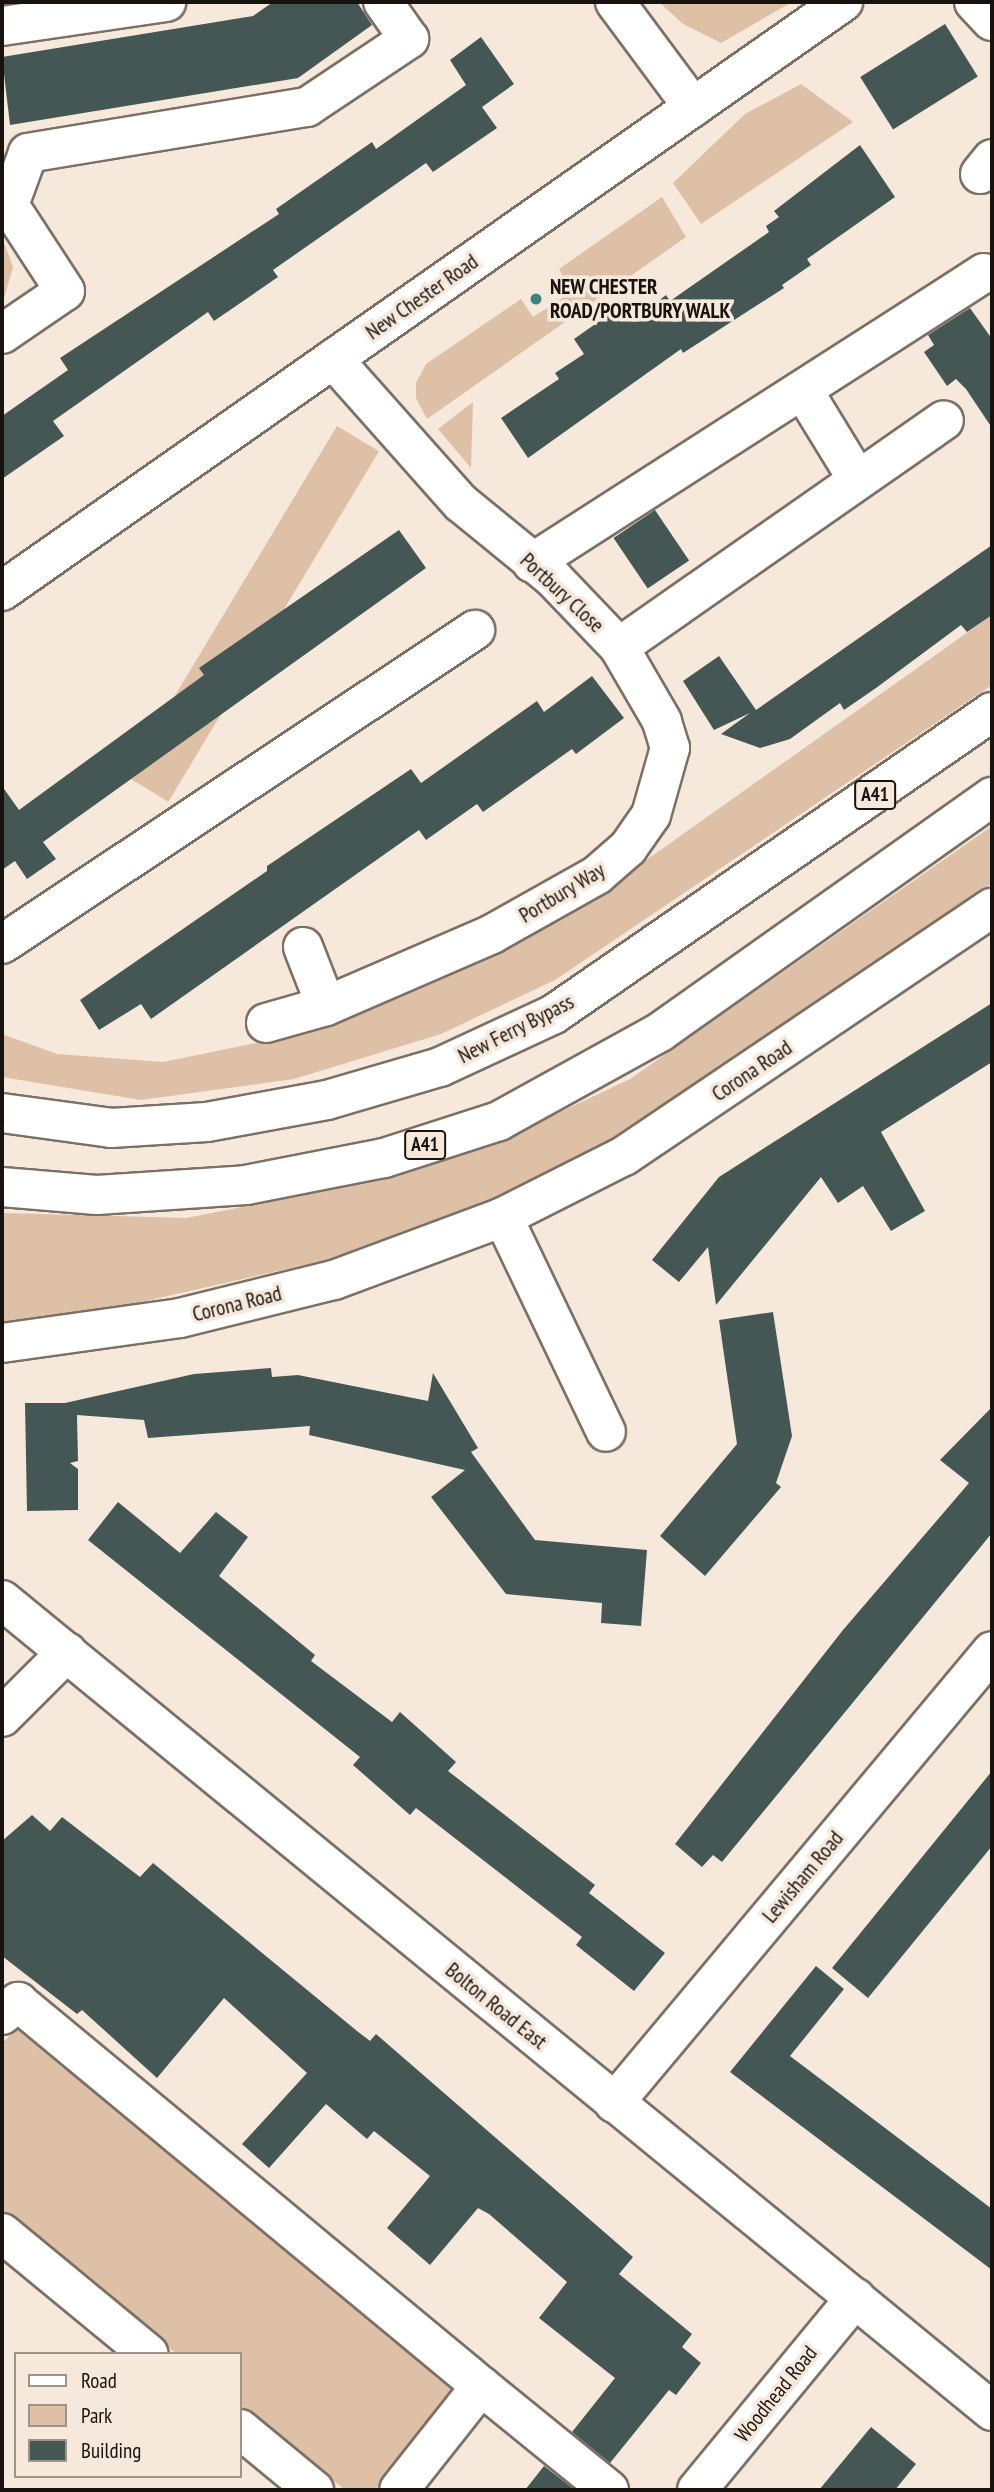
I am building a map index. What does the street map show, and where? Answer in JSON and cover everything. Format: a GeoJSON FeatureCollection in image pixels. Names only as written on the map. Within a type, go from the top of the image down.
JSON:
{"type":"FeatureCollection","features":[{"type":"Feature","properties":{"kind":"main road"},"geometry":{"type":"LineString","coordinates":[[2,26],[166,2]]}},
{"type":"Feature","properties":{"kind":"main road"},"geometry":{"type":"LineString","coordinates":[[2,334],[65,291],[5,200],[28,153],[307,107],[409,38],[383,2]]}},
{"type":"Feature","properties":{"kind":"main road"},"geometry":{"type":"LineString","coordinates":[[615,2],[693,107]]}},
{"type":"Feature","properties":{"kind":"main road","name":"New Chester Road"},"geometry":{"type":"LineString","coordinates":[[2,591],[843,2]]}},
{"type":"Feature","properties":{"kind":"main road"},"geometry":{"type":"LineString","coordinates":[[974,2],[992,21]]}},
{"type":"Feature","properties":{"kind":"main road"},"geometry":{"type":"LineString","coordinates":[[532,563],[804,392],[984,273]]}},
{"type":"Feature","properties":{"kind":"main road","name":"Portbury Close"},"geometry":{"type":"LineString","coordinates":[[333,359],[461,503],[532,563],[619,647],[944,420]]}},
{"type":"Feature","properties":{"kind":"main road"},"geometry":{"type":"LineString","coordinates":[[804,392],[858,480]]}},
{"type":"Feature","properties":{"kind":"main road"},"geometry":{"type":"LineString","coordinates":[[2,944],[475,631]]}},
{"type":"Feature","properties":{"kind":"main road","name":"Portbury Way"},"geometry":{"type":"LineString","coordinates":[[266,1023],[326,1006],[492,934],[597,875],[628,848],[652,815],[670,748],[662,721],[619,647]]}},
{"type":"Feature","properties":{"kind":"main road","name":"New Ferry Bypass"},"geometry":{"type":"LineString","coordinates":[[2,1113],[44,1123],[111,1128],[207,1122],[327,1100],[440,1067],[554,1014],[992,712]]}},
{"type":"Feature","properties":{"kind":"main road","name":"A41"},"geometry":{"type":"LineString","coordinates":[[2,1187],[97,1195],[246,1185],[384,1158],[499,1121],[660,1031],[992,797]]}},
{"type":"Feature","properties":{"kind":"main road","name":"Corona Road"},"geometry":{"type":"LineString","coordinates":[[2,1343],[180,1318],[321,1283],[503,1217],[624,1156],[992,908]]}},
{"type":"Feature","properties":{"kind":"main road"},"geometry":{"type":"LineString","coordinates":[[303,947],[326,1006]]}},
{"type":"Feature","properties":{"kind":"main road"},"geometry":{"type":"LineString","coordinates":[[503,1217],[606,1432]]}},
{"type":"Feature","properties":{"kind":"main road","name":"Bolton Road East"},"geometry":{"type":"LineString","coordinates":[[2,1600],[992,2411]]}},
{"type":"Feature","properties":{"kind":"main road","name":"Lewisham Road"},"geometry":{"type":"LineString","coordinates":[[614,2103],[992,1651]]}},
{"type":"Feature","properties":{"kind":"main road"},"geometry":{"type":"LineString","coordinates":[[2,1717],[67,1652]]}},
{"type":"Feature","properties":{"kind":"main road"},"geometry":{"type":"LineString","coordinates":[[2,2015],[18,2002],[609,2490]]}},
{"type":"Feature","properties":{"kind":"main road"},"geometry":{"type":"LineString","coordinates":[[2,2233],[147,2352]]}},
{"type":"Feature","properties":{"kind":"main road","name":"Woodhead Road"},"geometry":{"type":"LineString","coordinates":[[697,2490],[855,2298]]}},
{"type":"Feature","properties":{"kind":"main road"},"geometry":{"type":"LineString","coordinates":[[399,2490],[481,2386]]}},
{"type":"Feature","properties":{"kind":"main road"},"geometry":{"type":"LineString","coordinates":[[242,2431],[314,2490]]}},
{"type":"Feature","properties":{"kind":"green space"},"geometry":{"type":"Polygon","coordinates":[[[659,2],[792,2],[721,43],[683,24],[659,2]]]}},
{"type":"Feature","properties":{"kind":"green space"},"geometry":{"type":"Polygon","coordinates":[[[801,84],[853,122],[701,224],[673,183],[745,114],[801,84]]]}},
{"type":"Feature","properties":{"kind":"green space"},"geometry":{"type":"Polygon","coordinates":[[[662,197],[686,237],[427,419],[416,398],[416,383],[426,364],[521,299],[533,317],[572,292],[559,269],[662,197]]]}},
{"type":"Feature","properties":{"kind":"green space"},"geometry":{"type":"Polygon","coordinates":[[[2,237],[13,267],[2,305],[2,237]]]}},
{"type":"Feature","properties":{"kind":"green space"},"geometry":{"type":"Polygon","coordinates":[[[473,402],[471,468],[438,429],[473,402]]]}},
{"type":"Feature","properties":{"kind":"green space"},"geometry":{"type":"Polygon","coordinates":[[[337,426],[379,451],[168,802],[126,777],[337,426]]]}},
{"type":"Feature","properties":{"kind":"green space"},"geometry":{"type":"Polygon","coordinates":[[[992,615],[992,685],[555,980],[441,1034],[294,1079],[141,1100],[2,1077],[2,1034],[57,1054],[163,1062],[266,1041],[604,890],[992,615]]]}},
{"type":"Feature","properties":{"kind":"green space"},"geometry":{"type":"Polygon","coordinates":[[[992,826],[992,883],[649,1121],[494,1202],[366,1251],[115,1308],[2,1327],[2,1213],[186,1218],[381,1180],[501,1140],[630,1079],[992,826]]]}},
{"type":"Feature","properties":{"kind":"green space"},"geometry":{"type":"Polygon","coordinates":[[[17,2029],[455,2390],[375,2490],[345,2490],[242,2407],[242,2352],[175,2352],[2,2211],[2,2043],[17,2029]]]}},
{"type":"Feature","properties":{"kind":"building"},"geometry":{"type":"Polygon","coordinates":[[[273,2],[357,2],[372,25],[298,78],[10,125],[2,57],[253,16],[273,2]]]}},
{"type":"Feature","properties":{"kind":"building"},"geometry":{"type":"Polygon","coordinates":[[[945,24],[978,77],[893,130],[860,77],[945,24]]]}},
{"type":"Feature","properties":{"kind":"building"},"geometry":{"type":"Polygon","coordinates":[[[481,37],[514,84],[482,107],[497,128],[433,172],[426,163],[273,270],[278,277],[214,321],[208,312],[53,421],[64,436],[2,479],[2,416],[68,370],[60,358],[279,214],[276,209],[372,142],[376,149],[466,85],[450,60],[481,37]]]}},
{"type":"Feature","properties":{"kind":"building"},"geometry":{"type":"Polygon","coordinates":[[[860,145],[895,197],[807,259],[811,265],[782,285],[784,288],[683,353],[681,349],[528,458],[501,418],[559,379],[555,373],[584,354],[574,339],[621,306],[632,321],[666,295],[670,301],[769,232],[766,226],[779,217],[774,211],[860,145]]]}},
{"type":"Feature","properties":{"kind":"building"},"geometry":{"type":"Polygon","coordinates":[[[970,308],[992,339],[992,428],[966,389],[956,379],[947,386],[924,352],[934,345],[928,335],[970,308]]]}},
{"type":"Feature","properties":{"kind":"building"},"geometry":{"type":"Polygon","coordinates":[[[655,510],[689,561],[648,589],[614,538],[655,510]]]}},
{"type":"Feature","properties":{"kind":"building"},"geometry":{"type":"Polygon","coordinates":[[[399,530],[426,568],[43,842],[56,859],[27,879],[15,861],[2,870],[2,786],[19,810],[204,675],[199,668],[399,530]]]}},
{"type":"Feature","properties":{"kind":"building"},"geometry":{"type":"Polygon","coordinates":[[[992,545],[992,615],[967,632],[961,625],[844,710],[840,703],[790,739],[760,748],[721,734],[750,713],[714,730],[683,681],[719,656],[756,710],[992,545]]]}},
{"type":"Feature","properties":{"kind":"building"},"geometry":{"type":"Polygon","coordinates":[[[592,676],[624,718],[576,754],[572,749],[483,812],[477,804],[426,840],[419,830],[151,1019],[141,1004],[99,1030],[80,1000],[267,871],[267,866],[411,769],[421,783],[537,701],[544,712],[592,676]]]}},
{"type":"Feature","properties":{"kind":"building"},"geometry":{"type":"Polygon","coordinates":[[[992,1003],[992,1062],[881,1132],[925,1211],[891,1231],[863,1186],[838,1203],[821,1177],[716,1305],[708,1247],[679,1282],[652,1260],[719,1177],[992,1003]]]}},
{"type":"Feature","properties":{"kind":"building"},"geometry":{"type":"Polygon","coordinates":[[[773,1312],[792,1436],[776,1483],[781,1487],[705,1576],[660,1536],[737,1444],[719,1320],[773,1312]]]}},
{"type":"Feature","properties":{"kind":"building"},"geometry":{"type":"Polygon","coordinates":[[[271,1368],[272,1377],[298,1375],[428,1401],[433,1373],[478,1448],[471,1452],[535,1540],[647,1550],[641,1626],[601,1623],[602,1603],[506,1594],[431,1497],[465,1470],[309,1435],[310,1426],[148,1438],[144,1420],[77,1415],[78,1461],[70,1463],[78,1469],[78,1510],[27,1511],[25,1403],[65,1403],[194,1374],[271,1368]]]}},
{"type":"Feature","properties":{"kind":"building"},"geometry":{"type":"Polygon","coordinates":[[[992,1407],[992,1533],[722,1862],[713,1855],[702,1867],[675,1844],[843,1630],[969,1483],[940,1460],[992,1407]]]}},
{"type":"Feature","properties":{"kind":"building"},"geometry":{"type":"Polygon","coordinates":[[[118,1502],[180,1553],[216,1512],[248,1537],[219,1576],[315,1655],[311,1661],[392,1722],[400,1712],[456,1762],[448,1771],[595,1885],[589,1893],[665,1953],[634,1991],[576,1945],[582,1937],[416,1808],[410,1815],[353,1765],[360,1757],[88,1540],[118,1502]]]}},
{"type":"Feature","properties":{"kind":"building"},"geometry":{"type":"Polygon","coordinates":[[[992,1771],[992,1846],[868,1998],[832,1968],[992,1771]]]}},
{"type":"Feature","properties":{"kind":"building"},"geometry":{"type":"Polygon","coordinates":[[[32,1815],[50,1831],[62,1817],[140,1877],[153,1863],[370,2041],[376,2034],[633,2257],[619,2274],[692,2334],[682,2347],[701,2363],[676,2395],[669,2390],[610,2463],[572,2432],[615,2378],[539,2318],[567,2282],[489,2214],[478,2208],[430,2265],[387,2228],[430,2176],[374,2131],[367,2139],[326,2104],[269,2168],[242,2144],[307,2073],[224,1998],[157,2078],[82,2010],[77,2014],[2,1956],[2,1841],[32,1815]]]}},
{"type":"Feature","properties":{"kind":"building"},"geometry":{"type":"Polygon","coordinates":[[[816,1966],[844,1989],[790,2056],[992,2209],[992,2270],[730,2072],[816,1966]]]}},
{"type":"Feature","properties":{"kind":"building"},"geometry":{"type":"Polygon","coordinates":[[[871,2427],[916,2464],[895,2490],[819,2490],[871,2427]]]}},
{"type":"Feature","properties":{"kind":"building"},"geometry":{"type":"Polygon","coordinates":[[[544,2466],[575,2490],[525,2490],[544,2466]]]}},
{"type":"Feature","properties":{"kind":"place","name":"NEW CHESTER ROAD/PORTBURY WALK"},"geometry":{"type":"Point","coordinates":[536,299]}}]}
